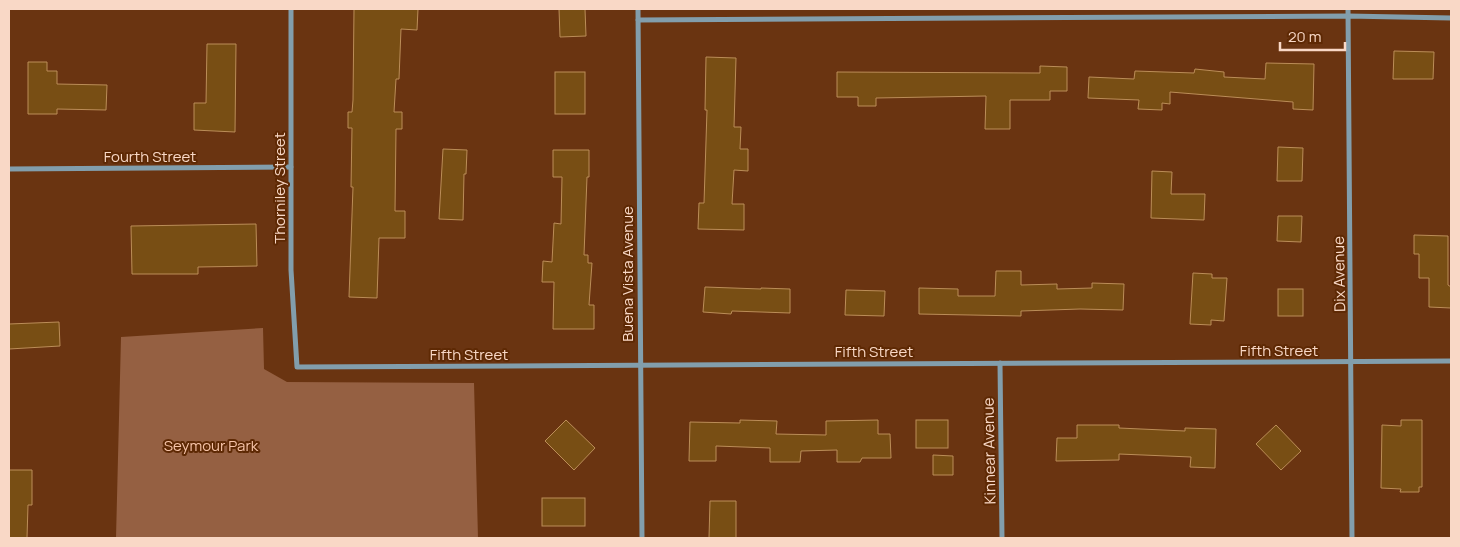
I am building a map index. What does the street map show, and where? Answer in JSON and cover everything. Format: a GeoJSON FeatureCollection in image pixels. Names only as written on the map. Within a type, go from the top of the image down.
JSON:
{"type":"FeatureCollection","features":[{"type":"Feature","properties":{"kind":"street","name":"Thorniley Street"},"geometry":{"type":"LineString","coordinates":[[291,9],[291,270],[297,367]]}},
{"type":"Feature","properties":{"kind":"street","name":"Buena Vista Avenue"},"geometry":{"type":"LineString","coordinates":[[638,9],[642,538]]}},
{"type":"Feature","properties":{"kind":"street","name":"Dix Avenue"},"geometry":{"type":"LineString","coordinates":[[1348,9],[1352,538]]}},
{"type":"Feature","properties":{"kind":"street"},"geometry":{"type":"LineString","coordinates":[[638,20],[1348,16],[1451,18]]}},
{"type":"Feature","properties":{"kind":"street","name":"Fourth Street"},"geometry":{"type":"LineString","coordinates":[[9,169],[291,167]]}},
{"type":"Feature","properties":{"kind":"street","name":"Fifth Street"},"geometry":{"type":"LineString","coordinates":[[297,367],[1451,361]]}},
{"type":"Feature","properties":{"kind":"street","name":"Kinnear Avenue"},"geometry":{"type":"LineString","coordinates":[[1000,363],[1002,538]]}},
{"type":"Feature","properties":{"kind":"green space","name":"Seymour Park"},"geometry":{"type":"Polygon","coordinates":[[[263,328],[264,369],[287,382],[474,383],[478,538],[116,538],[121,337],[263,328]]]}},
{"type":"Feature","properties":{"kind":"building"},"geometry":{"type":"Polygon","coordinates":[[[354,9],[418,9],[417,30],[401,29],[399,79],[396,79],[394,112],[402,112],[402,129],[396,129],[395,211],[405,211],[405,238],[379,238],[377,298],[349,297],[353,187],[351,187],[352,128],[348,128],[348,112],[352,112],[353,100],[354,9]]]}},
{"type":"Feature","properties":{"kind":"building"},"geometry":{"type":"Polygon","coordinates":[[[559,9],[585,9],[586,36],[560,37],[559,9]]]}},
{"type":"Feature","properties":{"kind":"building"},"geometry":{"type":"Polygon","coordinates":[[[207,44],[236,44],[235,132],[194,130],[194,103],[206,103],[207,44]]]}},
{"type":"Feature","properties":{"kind":"building"},"geometry":{"type":"Polygon","coordinates":[[[1394,51],[1434,52],[1433,79],[1393,79],[1394,51]]]}},
{"type":"Feature","properties":{"kind":"building"},"geometry":{"type":"Polygon","coordinates":[[[706,57],[736,58],[734,127],[741,127],[740,149],[748,149],[748,171],[734,170],[732,204],[744,204],[744,230],[698,229],[699,203],[704,203],[707,110],[705,110],[706,57]]]}},
{"type":"Feature","properties":{"kind":"building"},"geometry":{"type":"Polygon","coordinates":[[[28,62],[47,62],[47,71],[57,71],[57,84],[107,85],[106,110],[57,109],[57,114],[28,114],[28,62]]]}},
{"type":"Feature","properties":{"kind":"building"},"geometry":{"type":"Polygon","coordinates":[[[1266,63],[1314,64],[1313,110],[1293,109],[1293,102],[1170,92],[1170,104],[1162,103],[1162,110],[1138,109],[1139,100],[1088,98],[1089,77],[1134,79],[1135,71],[1194,73],[1195,69],[1224,72],[1224,77],[1265,79],[1266,63]]]}},
{"type":"Feature","properties":{"kind":"building"},"geometry":{"type":"Polygon","coordinates":[[[1040,66],[1067,67],[1067,91],[1050,91],[1050,100],[1010,100],[1010,129],[985,129],[986,96],[876,98],[876,106],[858,106],[858,97],[837,97],[837,72],[1040,73],[1040,66]]]}},
{"type":"Feature","properties":{"kind":"building"},"geometry":{"type":"Polygon","coordinates":[[[555,72],[585,72],[585,114],[555,114],[555,72]]]}},
{"type":"Feature","properties":{"kind":"building"},"geometry":{"type":"Polygon","coordinates":[[[1278,147],[1303,148],[1302,181],[1277,181],[1278,147]]]}},
{"type":"Feature","properties":{"kind":"building"},"geometry":{"type":"Polygon","coordinates":[[[443,149],[467,150],[466,174],[464,174],[463,220],[439,219],[443,149]]]}},
{"type":"Feature","properties":{"kind":"building"},"geometry":{"type":"Polygon","coordinates":[[[553,150],[589,150],[584,255],[588,255],[588,263],[592,263],[589,305],[594,305],[594,329],[553,329],[554,282],[542,282],[543,261],[552,262],[554,223],[561,224],[562,177],[553,177],[553,150]]]}},
{"type":"Feature","properties":{"kind":"building"},"geometry":{"type":"Polygon","coordinates":[[[1152,171],[1172,172],[1171,194],[1205,194],[1204,220],[1151,218],[1152,171]]]}},
{"type":"Feature","properties":{"kind":"building"},"geometry":{"type":"Polygon","coordinates":[[[1278,216],[1302,216],[1301,242],[1277,241],[1278,216]]]}},
{"type":"Feature","properties":{"kind":"building"},"geometry":{"type":"Polygon","coordinates":[[[256,224],[257,266],[198,267],[198,274],[132,274],[131,226],[256,224]]]}},
{"type":"Feature","properties":{"kind":"building"},"geometry":{"type":"Polygon","coordinates":[[[1414,235],[1448,236],[1448,285],[1451,287],[1451,308],[1429,307],[1429,278],[1419,278],[1419,254],[1414,254],[1414,235]]]}},
{"type":"Feature","properties":{"kind":"building"},"geometry":{"type":"Polygon","coordinates":[[[996,271],[1021,271],[1021,285],[1057,284],[1057,289],[1092,288],[1092,283],[1124,284],[1123,310],[1021,311],[1021,316],[919,314],[919,288],[958,289],[958,296],[995,296],[996,271]]]}},
{"type":"Feature","properties":{"kind":"building"},"geometry":{"type":"Polygon","coordinates":[[[1193,273],[1212,274],[1212,278],[1227,278],[1224,321],[1211,320],[1211,325],[1190,324],[1193,273]]]}},
{"type":"Feature","properties":{"kind":"building"},"geometry":{"type":"Polygon","coordinates":[[[705,287],[790,289],[790,313],[732,311],[731,314],[703,312],[705,287]]]}},
{"type":"Feature","properties":{"kind":"building"},"geometry":{"type":"Polygon","coordinates":[[[1278,289],[1303,289],[1303,316],[1278,316],[1278,289]]]}},
{"type":"Feature","properties":{"kind":"building"},"geometry":{"type":"Polygon","coordinates":[[[846,290],[885,291],[884,316],[845,315],[846,290]]]}},
{"type":"Feature","properties":{"kind":"building"},"geometry":{"type":"Polygon","coordinates":[[[59,322],[60,346],[9,349],[9,324],[59,322]]]}},
{"type":"Feature","properties":{"kind":"building"},"geometry":{"type":"Polygon","coordinates":[[[566,420],[595,448],[574,470],[545,441],[566,420]]]}},
{"type":"Feature","properties":{"kind":"building"},"geometry":{"type":"Polygon","coordinates":[[[740,420],[777,421],[776,434],[826,435],[826,421],[878,420],[878,434],[890,434],[891,458],[862,458],[860,462],[837,462],[837,450],[801,451],[800,462],[770,462],[770,448],[716,446],[716,461],[689,461],[690,422],[740,423],[740,420]]]}},
{"type":"Feature","properties":{"kind":"building"},"geometry":{"type":"Polygon","coordinates":[[[916,420],[948,420],[948,448],[916,448],[916,420]]]}},
{"type":"Feature","properties":{"kind":"building"},"geometry":{"type":"Polygon","coordinates":[[[1401,420],[1422,420],[1422,487],[1419,487],[1419,492],[1400,492],[1401,489],[1381,488],[1382,425],[1401,426],[1401,420]]]}},
{"type":"Feature","properties":{"kind":"building"},"geometry":{"type":"Polygon","coordinates":[[[1077,425],[1119,425],[1119,428],[1185,431],[1185,428],[1216,429],[1215,468],[1190,467],[1191,457],[1119,454],[1119,460],[1056,461],[1057,438],[1077,438],[1077,425]]]}},
{"type":"Feature","properties":{"kind":"building"},"geometry":{"type":"Polygon","coordinates":[[[1276,425],[1301,451],[1281,470],[1256,444],[1276,425]]]}},
{"type":"Feature","properties":{"kind":"building"},"geometry":{"type":"Polygon","coordinates":[[[933,455],[953,456],[953,475],[933,475],[933,455]]]}},
{"type":"Feature","properties":{"kind":"building"},"geometry":{"type":"Polygon","coordinates":[[[9,470],[32,470],[32,505],[28,505],[27,538],[9,538],[9,470]]]}},
{"type":"Feature","properties":{"kind":"building"},"geometry":{"type":"Polygon","coordinates":[[[542,498],[585,498],[585,526],[542,526],[542,498]]]}},
{"type":"Feature","properties":{"kind":"building"},"geometry":{"type":"Polygon","coordinates":[[[710,501],[736,501],[736,538],[709,538],[710,501]]]}}]}
